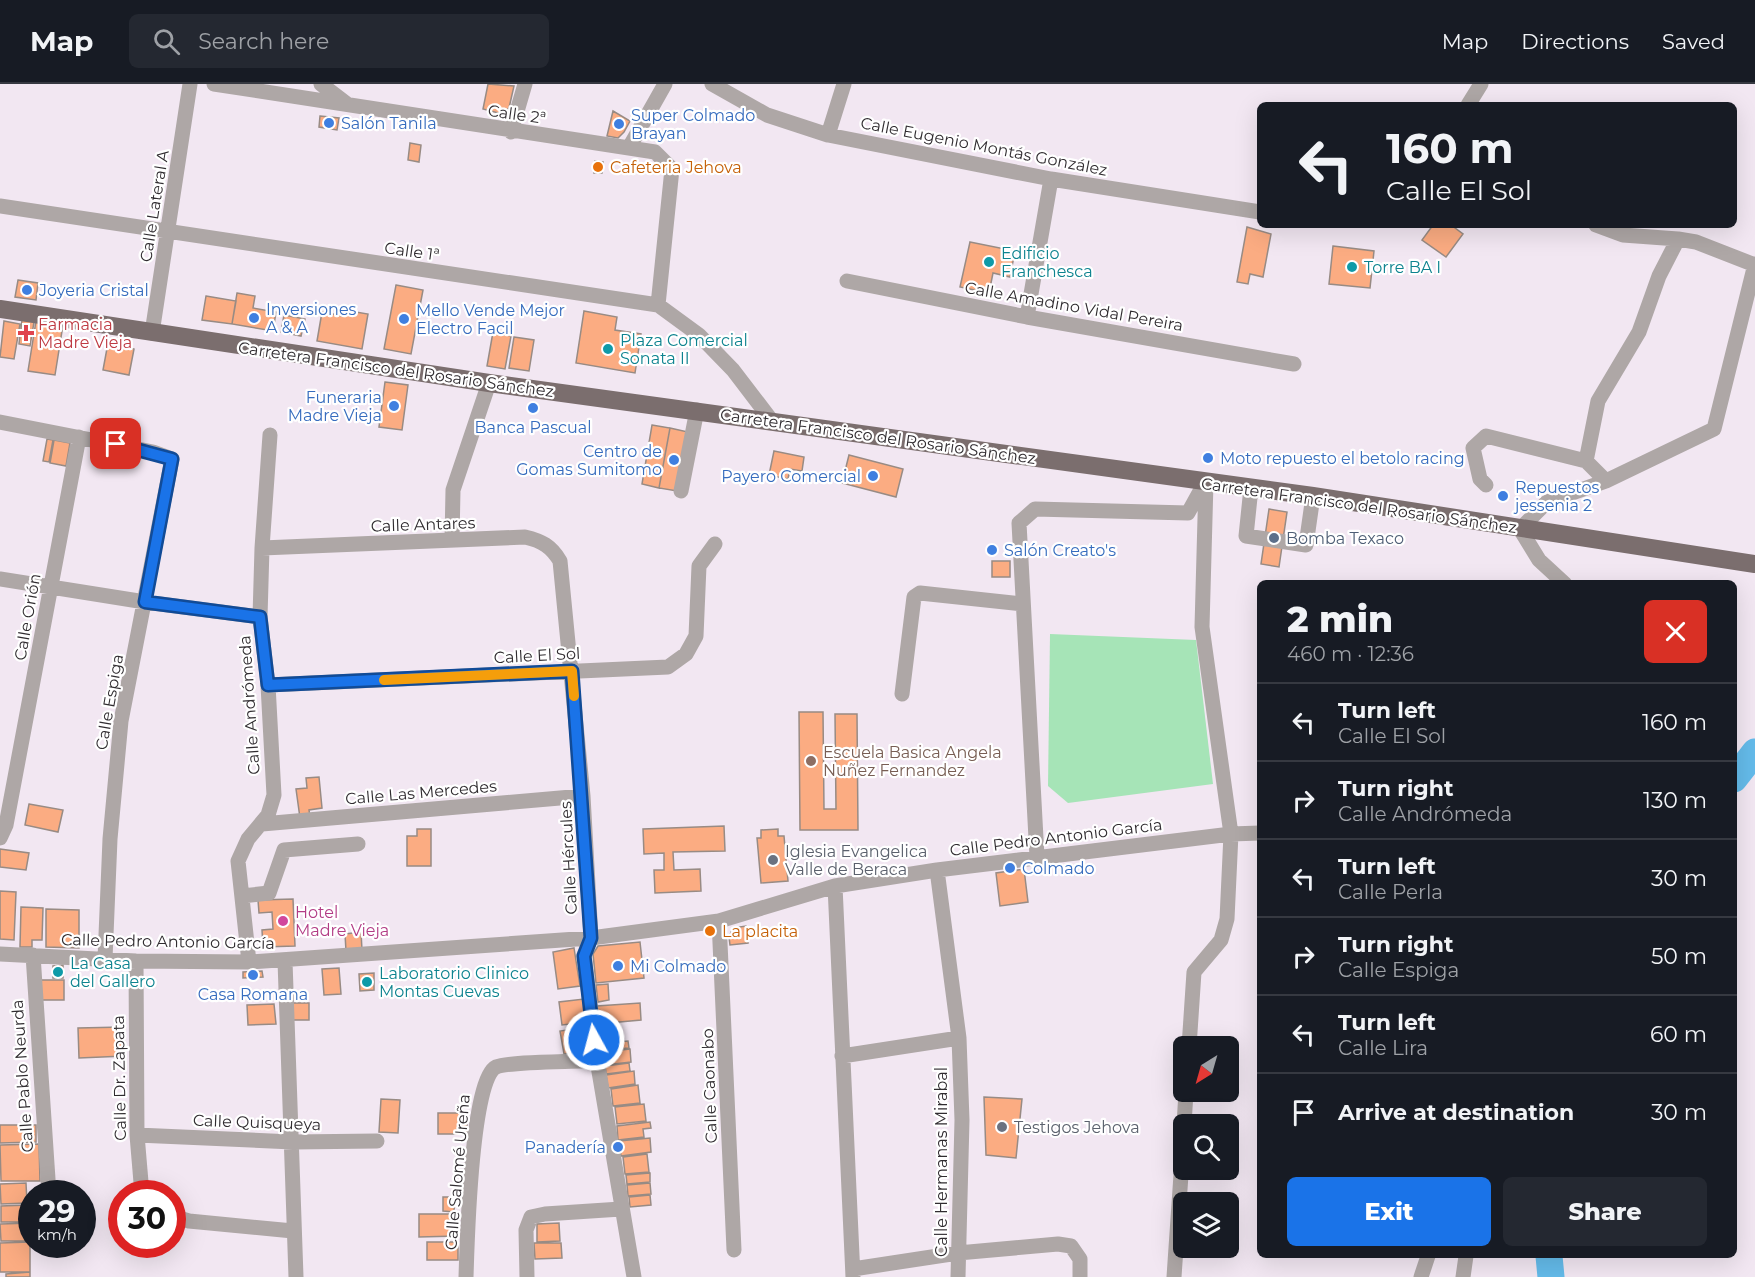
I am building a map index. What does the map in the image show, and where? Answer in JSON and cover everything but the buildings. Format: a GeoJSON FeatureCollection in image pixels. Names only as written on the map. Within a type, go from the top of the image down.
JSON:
{"type":"FeatureCollection","features":[{"type":"Feature","properties":{"kind":"main road","name":"Carretera Francisco del Rosario Sánchez"},"geometry":{"type":"LineString","coordinates":[[0,309],[489,383],[1313,496],[1755,564]]}},
{"type":"Feature","properties":{"kind":"street","name":"Calle Lateral A"},"geometry":{"type":"LineString","coordinates":[[152,333],[190,84]]}},
{"type":"Feature","properties":{"kind":"street","name":"Calle 2ª"},"geometry":{"type":"LineString","coordinates":[[214,84],[511,132],[630,146],[655,152],[672,169],[658,305]]}},
{"type":"Feature","properties":{"kind":"street"},"geometry":{"type":"LineString","coordinates":[[321,84],[348,105]]}},
{"type":"Feature","properties":{"kind":"street"},"geometry":{"type":"LineString","coordinates":[[511,132],[525,84]]}},
{"type":"Feature","properties":{"kind":"street"},"geometry":{"type":"LineString","coordinates":[[630,146],[665,84]]}},
{"type":"Feature","properties":{"kind":"street","name":"Calle Eugenio Montás González"},"geometry":{"type":"LineString","coordinates":[[712,84],[767,115],[828,135],[1051,179],[1257,212]]}},
{"type":"Feature","properties":{"kind":"street"},"geometry":{"type":"LineString","coordinates":[[828,135],[844,84]]}},
{"type":"Feature","properties":{"kind":"street"},"geometry":{"type":"LineString","coordinates":[[1470,102],[1480,84]]}},
{"type":"Feature","properties":{"kind":"street"},"geometry":{"type":"LineString","coordinates":[[1028,317],[1051,179]]}},
{"type":"Feature","properties":{"kind":"street","name":"Calle 1ª"},"geometry":{"type":"LineString","coordinates":[[0,206],[658,305],[699,335],[733,370],[772,421]]}},
{"type":"Feature","properties":{"kind":"street"},"geometry":{"type":"LineString","coordinates":[[1561,580],[1539,560],[1520,528],[1547,502],[1606,481],[1714,429],[1755,264],[1695,242],[1623,235],[1604,228]]}},
{"type":"Feature","properties":{"kind":"street"},"geometry":{"type":"LineString","coordinates":[[1586,461],[1598,401],[1639,332],[1659,276],[1678,239]]}},
{"type":"Feature","properties":{"kind":"street","name":"Calle Amadino Vidal Pereira"},"geometry":{"type":"LineString","coordinates":[[847,281],[1028,317],[1294,364]]}},
{"type":"Feature","properties":{"kind":"street"},"geometry":{"type":"LineString","coordinates":[[452,540],[453,490],[489,383]]}},
{"type":"Feature","properties":{"kind":"street"},"geometry":{"type":"LineString","coordinates":[[681,491],[696,411]]}},
{"type":"Feature","properties":{"kind":"street"},"geometry":{"type":"LineString","coordinates":[[0,422],[79,437]]}},
{"type":"Feature","properties":{"kind":"street","name":"Calle Andrómeda"},"geometry":{"type":"LineString","coordinates":[[249,962],[238,861],[248,839],[268,815],[274,795],[268,685],[260,617],[270,435]]}},
{"type":"Feature","properties":{"kind":"street"},"geometry":{"type":"LineString","coordinates":[[1486,485],[1480,479],[1473,448],[1486,436],[1586,461],[1606,481]]}},
{"type":"Feature","properties":{"kind":"street","name":"Calle Espiga"},"geometry":{"type":"LineString","coordinates":[[79,437],[169,456],[172,459],[121,721],[110,839],[105,959]]}},
{"type":"Feature","properties":{"kind":"street","name":"Calle Orión"},"geometry":{"type":"LineString","coordinates":[[0,838],[6,825],[79,437]]}},
{"type":"Feature","properties":{"kind":"street"},"geometry":{"type":"LineString","coordinates":[[1037,858],[1019,523],[1035,509],[1188,513],[1206,482]]}},
{"type":"Feature","properties":{"kind":"street"},"geometry":{"type":"LineString","coordinates":[[1190,1036],[1194,972],[1221,940],[1227,919],[1230,834],[1202,627],[1206,482]]}},
{"type":"Feature","properties":{"kind":"street"},"geometry":{"type":"LineString","coordinates":[[1251,488],[1246,536],[1306,545],[1313,496]]}},
{"type":"Feature","properties":{"kind":"street","name":"Calle Antares"},"geometry":{"type":"LineString","coordinates":[[262,548],[525,537],[541,541],[553,549],[560,561],[563,577]]}},
{"type":"Feature","properties":{"kind":"street","name":"Calle El Sol"},"geometry":{"type":"LineString","coordinates":[[268,685],[668,667],[686,654],[696,636],[699,566],[716,544]]}},
{"type":"Feature","properties":{"kind":"street","name":"Calle Hércules"},"geometry":{"type":"LineString","coordinates":[[563,577],[583,796],[591,938],[584,956],[597,1060],[634,1277]]}},
{"type":"Feature","properties":{"kind":"street"},"geometry":{"type":"LineString","coordinates":[[0,579],[260,617]]}},
{"type":"Feature","properties":{"kind":"street"},"geometry":{"type":"LineString","coordinates":[[902,694],[914,597],[920,593],[1023,603]]}},
{"type":"Feature","properties":{"kind":"street","name":"Calle Las Mercedes"},"geometry":{"type":"LineString","coordinates":[[262,824],[583,796]]}},
{"type":"Feature","properties":{"kind":"street","name":"Calle Pedro Antonio García"},"geometry":{"type":"LineString","coordinates":[[0,954],[136,961],[249,962],[591,938],[719,921],[836,886],[937,870],[1230,834],[1257,833]]}},
{"type":"Feature","properties":{"kind":"street"},"geometry":{"type":"LineString","coordinates":[[242,896],[269,893],[284,850],[358,844]]}},
{"type":"Feature","properties":{"kind":"street","name":"Calle Hermanas Mirabal"},"geometry":{"type":"LineString","coordinates":[[937,870],[959,1038],[962,1120],[958,1277]]}},
{"type":"Feature","properties":{"kind":"street"},"geometry":{"type":"LineString","coordinates":[[836,886],[853,1273],[958,1253],[1058,1244],[1071,1246],[1080,1259],[1080,1277]]}},
{"type":"Feature","properties":{"kind":"street","name":"Calle Caonabo"},"geometry":{"type":"LineString","coordinates":[[719,921],[734,1250]]}},
{"type":"Feature","properties":{"kind":"street","name":"Calle Pablo Neurda"},"geometry":{"type":"LineString","coordinates":[[33,956],[48,1180]]}},
{"type":"Feature","properties":{"kind":"street","name":"Calle Dr. Zapata"},"geometry":{"type":"LineString","coordinates":[[136,961],[137,1135],[141,1180]]}},
{"type":"Feature","properties":{"kind":"street"},"geometry":{"type":"LineString","coordinates":[[285,961],[296,1277]]}},
{"type":"Feature","properties":{"kind":"street"},"geometry":{"type":"LineString","coordinates":[[842,1056],[959,1038]]}},
{"type":"Feature","properties":{"kind":"street","name":"Calle Salomé Ureña"},"geometry":{"type":"LineString","coordinates":[[466,1277],[467,1224],[479,1103],[488,1075],[501,1066],[597,1060]]}},
{"type":"Feature","properties":{"kind":"street","name":"Calle Quisqueya"},"geometry":{"type":"LineString","coordinates":[[137,1135],[293,1142],[377,1141]]}},
{"type":"Feature","properties":{"kind":"street"},"geometry":{"type":"LineString","coordinates":[[1174,1277],[1181,1180]]}},
{"type":"Feature","properties":{"kind":"street"},"geometry":{"type":"LineString","coordinates":[[527,1277],[526,1230],[531,1217],[621,1209]]}},
{"type":"Feature","properties":{"kind":"street"},"geometry":{"type":"LineString","coordinates":[[186,1220],[293,1231]]}},
{"type":"Feature","properties":{"kind":"street"},"geometry":{"type":"LineString","coordinates":[[1421,1277],[1427,1258]]}},
{"type":"Feature","properties":{"kind":"street"},"geometry":{"type":"LineString","coordinates":[[1462,1277],[1466,1258]]}},
{"type":"Feature","properties":{"kind":"green space"},"geometry":{"type":"Polygon","coordinates":[[[1050,634],[1196,640],[1213,784],[1068,803],[1048,786],[1050,634]]]}},
{"type":"Feature","properties":{"kind":"waterway"},"geometry":{"type":"LineString","coordinates":[[1737,775],[1755,752]]}},
{"type":"Feature","properties":{"kind":"waterway"},"geometry":{"type":"LineString","coordinates":[[1549,1258],[1551,1277]]}},
{"type":"Feature","properties":{"kind":"slow traffic"},"geometry":{"type":"LineString","coordinates":[[384,680],[572,671],[574,696]]}},
{"type":"Feature","properties":{"kind":"place","name":"Salón Tanila"},"geometry":{"type":"Point","coordinates":[329,123]}},
{"type":"Feature","properties":{"kind":"place","name":"Super Colmado Brayan"},"geometry":{"type":"Point","coordinates":[619,124]}},
{"type":"Feature","properties":{"kind":"place","name":"Cafeteria Jehova"},"geometry":{"type":"Point","coordinates":[598,167]}},
{"type":"Feature","properties":{"kind":"place","name":"Edificio Franchesca"},"geometry":{"type":"Point","coordinates":[989,262]}},
{"type":"Feature","properties":{"kind":"place","name":"Torre BA I"},"geometry":{"type":"Point","coordinates":[1352,267]}},
{"type":"Feature","properties":{"kind":"place","name":"Joyeria Cristal"},"geometry":{"type":"Point","coordinates":[27,290]}},
{"type":"Feature","properties":{"kind":"place","name":"Inversiones A & A"},"geometry":{"type":"Point","coordinates":[254,318]}},
{"type":"Feature","properties":{"kind":"place","name":"Mello Vende Mejor Electro Facil"},"geometry":{"type":"Point","coordinates":[404,319]}},
{"type":"Feature","properties":{"kind":"place","name":"Farmacia Madre Vieja"},"geometry":{"type":"Point","coordinates":[26,333]}},
{"type":"Feature","properties":{"kind":"place","name":"Plaza Comercial Sonata II"},"geometry":{"type":"Point","coordinates":[608,349]}},
{"type":"Feature","properties":{"kind":"place","name":"Funeraria Madre Vieja"},"geometry":{"type":"Point","coordinates":[394,406]}},
{"type":"Feature","properties":{"kind":"place","name":"Banca Pascual"},"geometry":{"type":"Point","coordinates":[533,408]}},
{"type":"Feature","properties":{"kind":"place","name":"Moto repuesto el betolo racing"},"geometry":{"type":"Point","coordinates":[1208,458]}},
{"type":"Feature","properties":{"kind":"place","name":"Centro de Gomas Sumitomo"},"geometry":{"type":"Point","coordinates":[674,460]}},
{"type":"Feature","properties":{"kind":"place","name":"Payero Comercial"},"geometry":{"type":"Point","coordinates":[873,476]}},
{"type":"Feature","properties":{"kind":"place","name":"Repuestos jessenia 2"},"geometry":{"type":"Point","coordinates":[1503,496]}},
{"type":"Feature","properties":{"kind":"place","name":"Bomba Texaco"},"geometry":{"type":"Point","coordinates":[1274,538]}},
{"type":"Feature","properties":{"kind":"place","name":"Salón Creato's"},"geometry":{"type":"Point","coordinates":[992,550]}},
{"type":"Feature","properties":{"kind":"place","name":"Escuela Basica Angela Nuñez Fernandez"},"geometry":{"type":"Point","coordinates":[811,761]}},
{"type":"Feature","properties":{"kind":"place","name":"Iglesia Evangelica Valle de Beraca"},"geometry":{"type":"Point","coordinates":[773,860]}},
{"type":"Feature","properties":{"kind":"place","name":"Colmado"},"geometry":{"type":"Point","coordinates":[1010,868]}},
{"type":"Feature","properties":{"kind":"place","name":"Hotel Madre Vieja"},"geometry":{"type":"Point","coordinates":[283,921]}},
{"type":"Feature","properties":{"kind":"place","name":"La placita"},"geometry":{"type":"Point","coordinates":[710,931]}},
{"type":"Feature","properties":{"kind":"place","name":"Mi Colmado"},"geometry":{"type":"Point","coordinates":[618,966]}},
{"type":"Feature","properties":{"kind":"place","name":"La Casa del Gallero"},"geometry":{"type":"Point","coordinates":[58,972]}},
{"type":"Feature","properties":{"kind":"place","name":"Casa Romana"},"geometry":{"type":"Point","coordinates":[253,975]}},
{"type":"Feature","properties":{"kind":"place","name":"Laboratorio Clinico Montas Cuevas"},"geometry":{"type":"Point","coordinates":[367,982]}},
{"type":"Feature","properties":{"kind":"place","name":"Testigos Jehova"},"geometry":{"type":"Point","coordinates":[1002,1127]}},
{"type":"Feature","properties":{"kind":"place","name":"Panadería"},"geometry":{"type":"Point","coordinates":[618,1147]}},
{"type":"Feature","properties":{"kind":"route"},"geometry":{"type":"LineString","coordinates":[[116,444],[169,456],[172,459],[145,602],[260,617],[268,685],[572,671],[583,796],[591,938],[584,956],[594,1040]]}}]}
